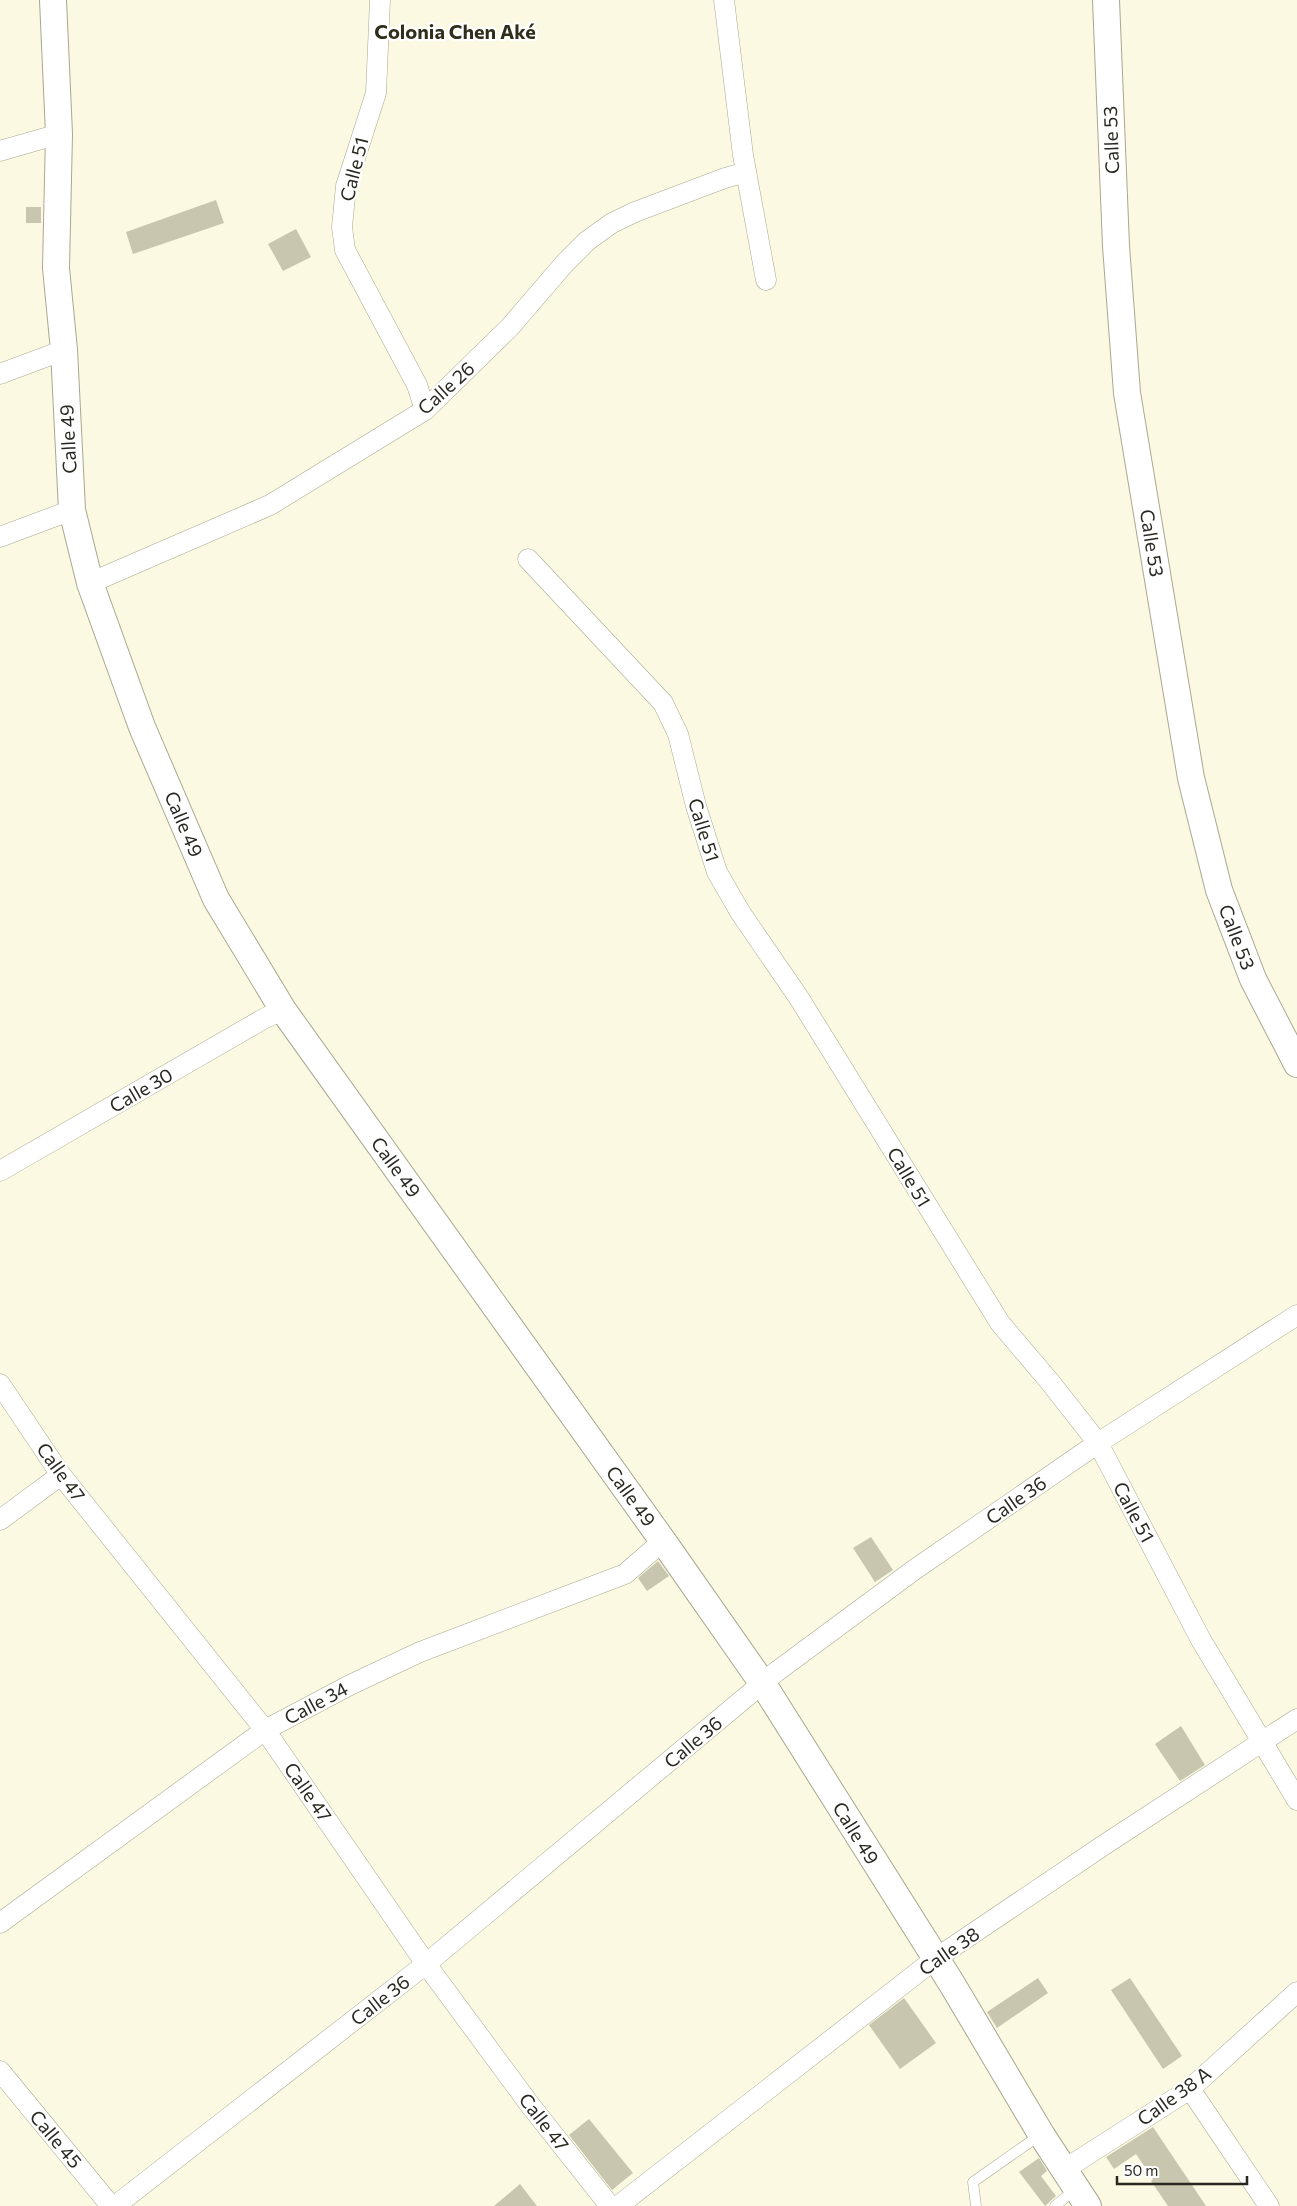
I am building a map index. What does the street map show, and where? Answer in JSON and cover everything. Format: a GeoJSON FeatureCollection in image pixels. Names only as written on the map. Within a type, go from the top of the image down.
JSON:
{"type":"FeatureCollection","features":[{"type":"Feature","properties":{"kind":"street","name":"Calle 49"},"geometry":{"type":"LineString","coordinates":[[53,0],[59,134],[56,268],[64,350],[72,510],[90,583],[142,727],[216,899],[283,1010],[763,1684],[935,1959],[1041,2134],[1077,2188]]}},
{"type":"Feature","properties":{"kind":"street","name":"Calle 51"},"geometry":{"type":"LineString","coordinates":[[380,0],[376,93],[346,186],[342,227],[345,250],[417,384],[425,410]]}},
{"type":"Feature","properties":{"kind":"street"},"geometry":{"type":"LineString","coordinates":[[724,0],[746,172],[766,280]]}},
{"type":"Feature","properties":{"kind":"street","name":"Calle 53"},"geometry":{"type":"LineString","coordinates":[[1106,0],[1116,246],[1127,393],[1191,778],[1219,890],[1253,979],[1297,1064]]}},
{"type":"Feature","properties":{"kind":"street"},"geometry":{"type":"LineString","coordinates":[[0,151],[59,134]]}},
{"type":"Feature","properties":{"kind":"street","name":"Calle 26"},"geometry":{"type":"LineString","coordinates":[[90,583],[270,505],[425,410],[510,327],[564,264],[587,241],[612,223],[635,212],[746,172]]}},
{"type":"Feature","properties":{"kind":"street"},"geometry":{"type":"LineString","coordinates":[[0,374],[64,350]]}},
{"type":"Feature","properties":{"kind":"street"},"geometry":{"type":"LineString","coordinates":[[0,537],[72,510]]}},
{"type":"Feature","properties":{"kind":"street","name":"Calle 51"},"geometry":{"type":"LineString","coordinates":[[528,559],[663,703],[678,734],[696,806],[717,872],[740,912],[799,998],[1000,1323],[1098,1443],[1201,1640],[1297,1800]]}},
{"type":"Feature","properties":{"kind":"street","name":"Calle 30"},"geometry":{"type":"LineString","coordinates":[[0,1171],[265,1018],[283,1010]]}},
{"type":"Feature","properties":{"kind":"street","name":"Calle 36"},"geometry":{"type":"LineString","coordinates":[[113,2206],[426,1964],[776,1672],[914,1570],[1098,1443],[1297,1315]]}},
{"type":"Feature","properties":{"kind":"street","name":"Calle 47"},"geometry":{"type":"LineString","coordinates":[[0,1384],[61,1475],[265,1730],[426,1964],[530,2105],[610,2206]]}},
{"type":"Feature","properties":{"kind":"street"},"geometry":{"type":"LineString","coordinates":[[0,1520],[61,1475]]}},
{"type":"Feature","properties":{"kind":"street","name":"Calle 34"},"geometry":{"type":"LineString","coordinates":[[0,1923],[265,1730],[350,1685],[420,1652],[625,1574],[663,1541]]}},
{"type":"Feature","properties":{"kind":"street","name":"Calle 38"},"geometry":{"type":"LineString","coordinates":[[618,2206],[935,1959],[1106,1843],[1297,1719]]}},
{"type":"Feature","properties":{"kind":"street","name":"Calle 38 A"},"geometry":{"type":"LineString","coordinates":[[1077,2188],[1297,1992]]}},
{"type":"Feature","properties":{"kind":"street","name":"Calle 45"},"geometry":{"type":"LineString","coordinates":[[0,2071],[113,2206]]}},
{"type":"Feature","properties":{"kind":"street"},"geometry":{"type":"LineString","coordinates":[[1190,2089],[1270,2206]]}},
{"type":"Feature","properties":{"kind":"lane"},"geometry":{"type":"LineString","coordinates":[[976,2206],[973,2182],[1041,2134]]}},
{"type":"Feature","properties":{"kind":"lane"},"geometry":{"type":"LineString","coordinates":[[1055,2206],[1077,2188]]}},
{"type":"Feature","properties":{"kind":"building"},"geometry":{"type":"Polygon","coordinates":[[[216,200],[224,223],[133,254],[126,232],[216,200]]]}},
{"type":"Feature","properties":{"kind":"building"},"geometry":{"type":"Polygon","coordinates":[[[26,207],[41,207],[41,223],[26,223],[26,207]]]}},
{"type":"Feature","properties":{"kind":"building"},"geometry":{"type":"Polygon","coordinates":[[[296,229],[311,257],[283,271],[268,244],[296,229]]]}},
{"type":"Feature","properties":{"kind":"building"},"geometry":{"type":"Polygon","coordinates":[[[871,1537],[893,1570],[875,1582],[853,1548],[871,1537]]]}},
{"type":"Feature","properties":{"kind":"building"},"geometry":{"type":"Polygon","coordinates":[[[658,1561],[669,1576],[647,1591],[638,1578],[658,1561]]]}},
{"type":"Feature","properties":{"kind":"building"},"geometry":{"type":"Polygon","coordinates":[[[1181,1726],[1205,1765],[1180,1781],[1155,1744],[1181,1726]]]}},
{"type":"Feature","properties":{"kind":"building"},"geometry":{"type":"Polygon","coordinates":[[[1038,1978],[1048,1993],[997,2028],[987,2012],[1038,1978]]]}},
{"type":"Feature","properties":{"kind":"building"},"geometry":{"type":"Polygon","coordinates":[[[1130,1978],[1182,2056],[1163,2069],[1111,1990],[1130,1978]]]}},
{"type":"Feature","properties":{"kind":"building"},"geometry":{"type":"Polygon","coordinates":[[[904,1998],[936,2043],[900,2069],[869,2025],[904,1998]]]}},
{"type":"Feature","properties":{"kind":"building"},"geometry":{"type":"Polygon","coordinates":[[[589,2119],[633,2173],[612,2190],[569,2135],[589,2119]]]}},
{"type":"Feature","properties":{"kind":"building"},"geometry":{"type":"Polygon","coordinates":[[[1153,2127],[1206,2206],[1168,2206],[1136,2154],[1114,2169],[1106,2157],[1153,2127]]]}},
{"type":"Feature","properties":{"kind":"building"},"geometry":{"type":"Polygon","coordinates":[[[1039,2158],[1047,2171],[1041,2176],[1056,2196],[1045,2206],[1019,2172],[1039,2158]]]}},
{"type":"Feature","properties":{"kind":"building"},"geometry":{"type":"Polygon","coordinates":[[[520,2184],[537,2206],[494,2206],[520,2184]]]}},
{"type":"Feature","properties":{"kind":"district","name":"Colonia Chen Aké"},"geometry":{"type":"Point","coordinates":[455,32]}}]}
